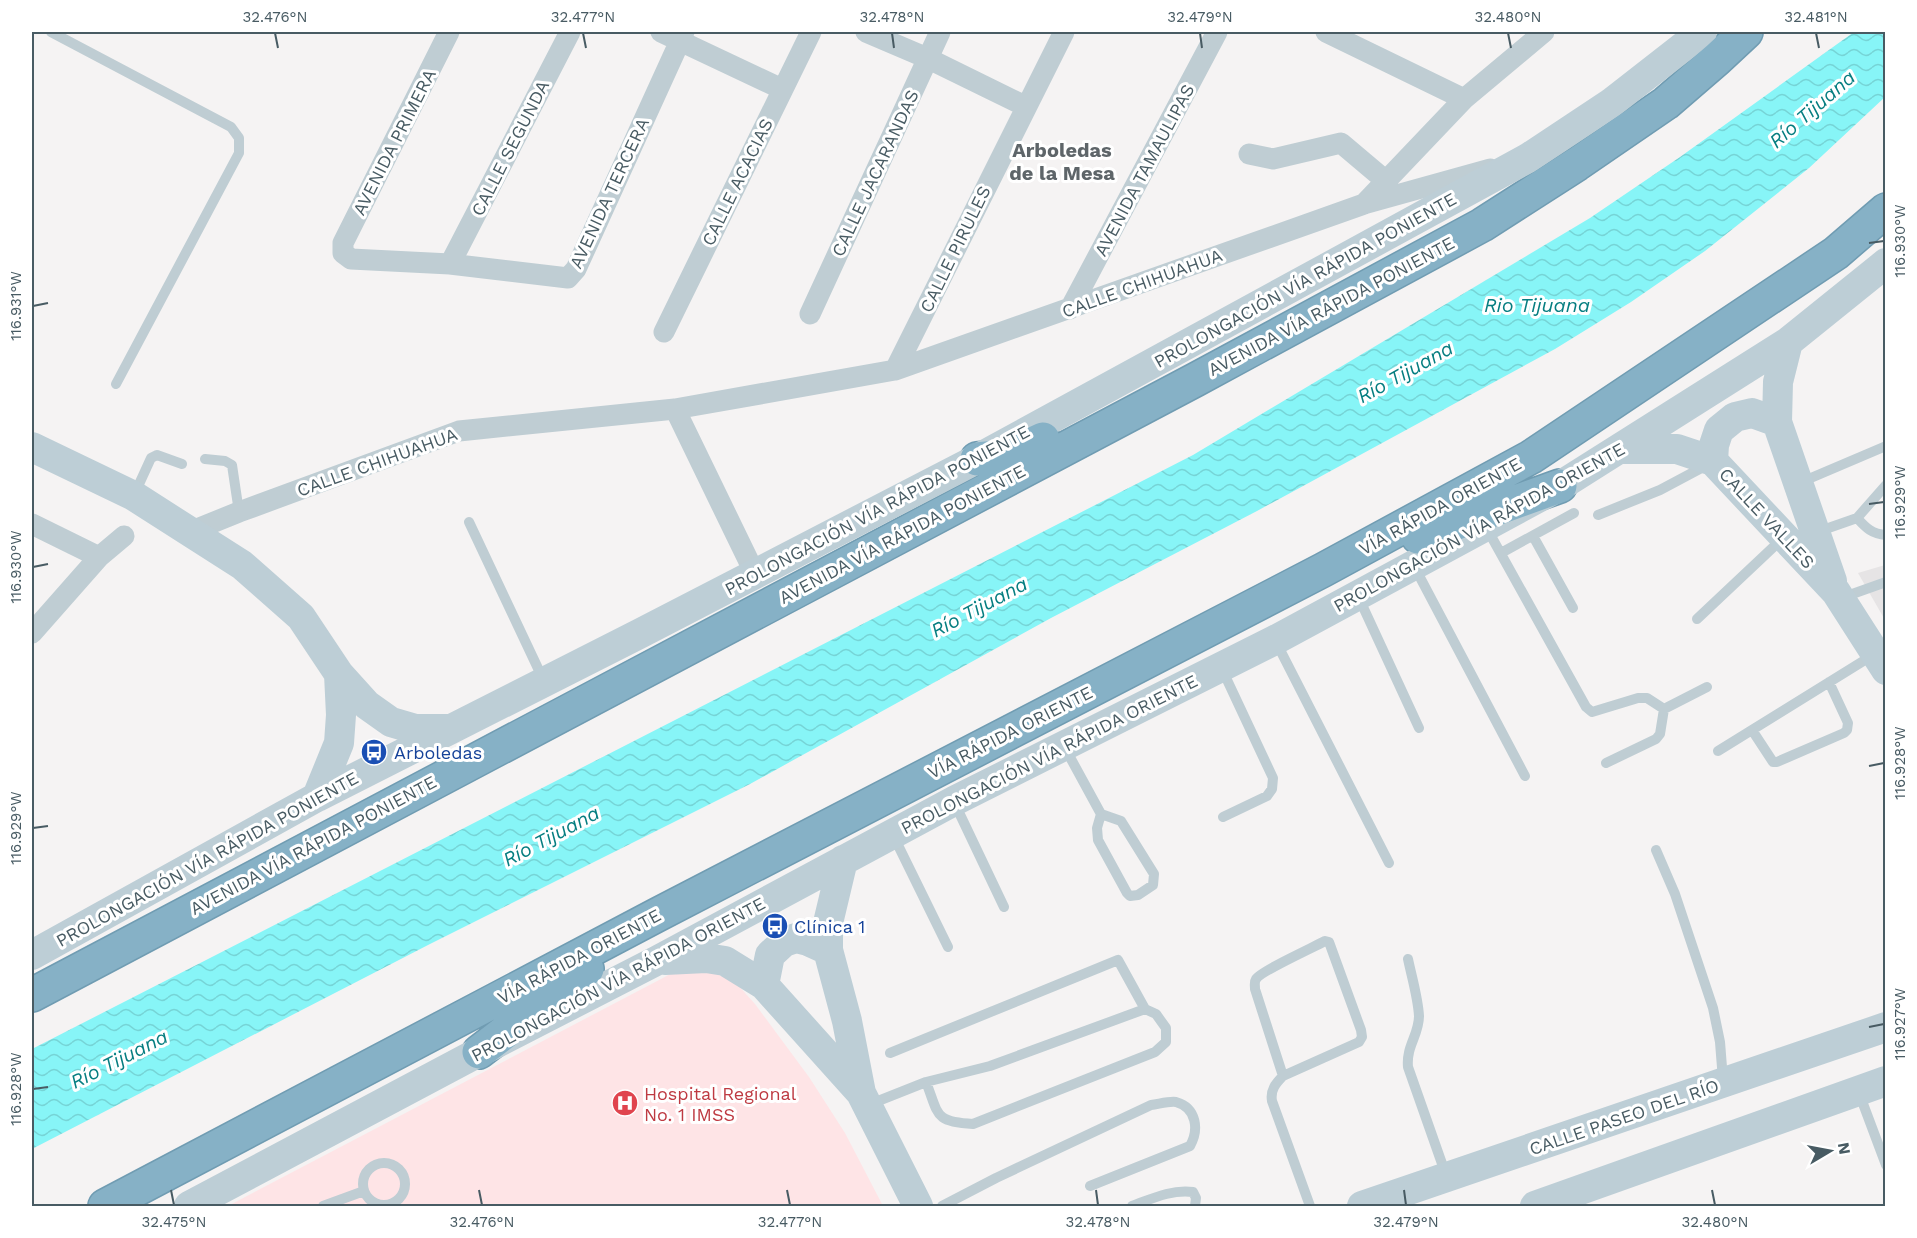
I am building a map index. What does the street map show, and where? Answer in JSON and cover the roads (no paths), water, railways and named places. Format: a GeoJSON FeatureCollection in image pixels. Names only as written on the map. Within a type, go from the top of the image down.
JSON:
{"type":"FeatureCollection","features":[{"type":"Feature","properties":{"kind":"highway","name":"AVENIDA VÍA RÁPIDA PONIENTE"},"geometry":{"type":"LineString","coordinates":[[32,994],[1195,380],[1491,219],[1666,103],[1746,32]]}},
{"type":"Feature","properties":{"kind":"highway","name":"VÍA RÁPIDA ORIENTE"},"geometry":{"type":"LineString","coordinates":[[105,1206],[657,915],[1323,570],[1531,457],[1836,253],[1886,210]]}},
{"type":"Feature","properties":{"kind":"highway"},"geometry":{"type":"LineString","coordinates":[[977,459],[1006,456],[1175,381],[1195,380]]}},
{"type":"Feature","properties":{"kind":"highway"},"geometry":{"type":"LineString","coordinates":[[1323,570],[1567,500]]}},
{"type":"Feature","properties":{"kind":"highway"},"geometry":{"type":"LineString","coordinates":[[479,1052],[657,915]]}},
{"type":"Feature","properties":{"kind":"main road","name":"PROLONGACIÓN VÍA RÁPIDA PONIENTE"},"geometry":{"type":"LineString","coordinates":[[32,955],[317,796],[977,459],[1528,158],[1611,103],[1702,32]]}},
{"type":"Feature","properties":{"kind":"main road","name":"PROLONGACIÓN VÍA RÁPIDA ORIENTE"},"geometry":{"type":"LineString","coordinates":[[189,1206],[658,960],[954,801],[1275,640],[1486,526],[1567,500],[1621,449],[1788,342],[1881,271]]}},
{"type":"Feature","properties":{"kind":"main road","name":"CALLE VALLES"},"geometry":{"type":"LineString","coordinates":[[1788,342],[1778,382],[1777,422],[1838,595]]}},
{"type":"Feature","properties":{"kind":"main road"},"geometry":{"type":"LineString","coordinates":[[1713,460],[1714,445],[1719,430],[1735,417],[1752,413],[1777,422]]}},
{"type":"Feature","properties":{"kind":"main road"},"geometry":{"type":"LineString","coordinates":[[32,447],[134,496],[242,565],[301,617],[339,674],[367,705],[392,722],[415,729],[448,729]]}},
{"type":"Feature","properties":{"kind":"main road","name":"CALLE VALLES"},"geometry":{"type":"LineString","coordinates":[[1621,449],[1677,449],[1713,460],[1838,595],[1881,662]]}},
{"type":"Feature","properties":{"kind":"main road"},"geometry":{"type":"LineString","coordinates":[[317,796],[339,743],[341,715],[339,674]]}},
{"type":"Feature","properties":{"kind":"main road"},"geometry":{"type":"LineString","coordinates":[[843,860],[828,923],[828,950],[847,1020],[864,1099]]}},
{"type":"Feature","properties":{"kind":"main road"},"geometry":{"type":"LineString","coordinates":[[764,985],[770,956],[784,942],[796,938],[828,950]]}},
{"type":"Feature","properties":{"kind":"main road"},"geometry":{"type":"LineString","coordinates":[[658,960],[706,958],[725,961],[764,985],[864,1099],[918,1206]]}},
{"type":"Feature","properties":{"kind":"main road","name":"CALLE PASEO DEL RÍO"},"geometry":{"type":"LineString","coordinates":[[1362,1206],[1886,1027]]}},
{"type":"Feature","properties":{"kind":"main road"},"geometry":{"type":"LineString","coordinates":[[1534,1206],[1781,1126],[1872,1085]]}},
{"type":"Feature","properties":{"kind":"street","name":"AVENIDA PRIMERA"},"geometry":{"type":"LineString","coordinates":[[343,253],[343,243],[449,32]]}},
{"type":"Feature","properties":{"kind":"street","name":"CALLE SEGUNDA"},"geometry":{"type":"LineString","coordinates":[[450,264],[570,32]]}},
{"type":"Feature","properties":{"kind":"street","name":"CALLE ACACIAS"},"geometry":{"type":"LineString","coordinates":[[664,332],[811,32]]}},
{"type":"Feature","properties":{"kind":"street"},"geometry":{"type":"LineString","coordinates":[[866,32],[927,58],[1025,106]]}},
{"type":"Feature","properties":{"kind":"street","name":"CALLE JACARANDAS"},"geometry":{"type":"LineString","coordinates":[[810,314],[940,32]]}},
{"type":"Feature","properties":{"kind":"street","name":"CALLE PIRULES"},"geometry":{"type":"LineString","coordinates":[[895,370],[1064,32]]}},
{"type":"Feature","properties":{"kind":"street","name":"AVENIDA TAMAULIPAS"},"geometry":{"type":"LineString","coordinates":[[1070,309],[1217,32]]}},
{"type":"Feature","properties":{"kind":"street"},"geometry":{"type":"LineString","coordinates":[[1326,32],[1464,99]]}},
{"type":"Feature","properties":{"kind":"street","name":"CALLE CHIHUAHUA"},"geometry":{"type":"LineString","coordinates":[[192,531],[459,431],[675,409],[895,370],[1364,204],[1464,99],[1544,32]]}},
{"type":"Feature","properties":{"kind":"street","name":"AVENIDA TERCERA"},"geometry":{"type":"LineString","coordinates":[[343,253],[351,259],[450,264],[568,278],[576,268],[675,35]]}},
{"type":"Feature","properties":{"kind":"street"},"geometry":{"type":"LineString","coordinates":[[675,35],[782,89]]}},
{"type":"Feature","properties":{"kind":"street"},"geometry":{"type":"LineString","coordinates":[[1250,154],[1272,159],[1341,143],[1386,181]]}},
{"type":"Feature","properties":{"kind":"street"},"geometry":{"type":"LineString","coordinates":[[1364,204],[1528,158]]}},
{"type":"Feature","properties":{"kind":"street"},"geometry":{"type":"LineString","coordinates":[[675,409],[755,574]]}},
{"type":"Feature","properties":{"kind":"street"},"geometry":{"type":"LineString","coordinates":[[32,524],[99,557]]}},
{"type":"Feature","properties":{"kind":"street"},"geometry":{"type":"LineString","coordinates":[[34,627],[99,557],[124,536]]}},
{"type":"Feature","properties":{"kind":"lane"},"geometry":{"type":"LineString","coordinates":[[51,32],[231,127],[239,138],[239,153],[116,384]]}},
{"type":"Feature","properties":{"kind":"lane"},"geometry":{"type":"LineString","coordinates":[[1798,483],[1886,446]]}},
{"type":"Feature","properties":{"kind":"lane"},"geometry":{"type":"LineString","coordinates":[[134,496],[151,458],[156,455],[182,464]]}},
{"type":"Feature","properties":{"kind":"lane"},"geometry":{"type":"LineString","coordinates":[[205,459],[225,461],[232,465],[238,512]]}},
{"type":"Feature","properties":{"kind":"lane"},"geometry":{"type":"LineString","coordinates":[[1598,515],[1660,490],[1713,460]]}},
{"type":"Feature","properties":{"kind":"lane"},"geometry":{"type":"LineString","coordinates":[[1815,532],[1857,518],[1886,485]]}},
{"type":"Feature","properties":{"kind":"lane"},"geometry":{"type":"LineString","coordinates":[[1501,553],[1533,536],[1567,500]]}},
{"type":"Feature","properties":{"kind":"lane"},"geometry":{"type":"LineString","coordinates":[[1857,518],[1875,534],[1886,536]]}},
{"type":"Feature","properties":{"kind":"lane"},"geometry":{"type":"LineString","coordinates":[[469,522],[544,681]]}},
{"type":"Feature","properties":{"kind":"lane"},"geometry":{"type":"LineString","coordinates":[[1486,526],[1586,707],[1592,712],[1638,698],[1647,698],[1664,709]]}},
{"type":"Feature","properties":{"kind":"lane"},"geometry":{"type":"LineString","coordinates":[[1533,536],[1573,608]]}},
{"type":"Feature","properties":{"kind":"lane"},"geometry":{"type":"LineString","coordinates":[[1698,619],[1784,537]]}},
{"type":"Feature","properties":{"kind":"lane"},"geometry":{"type":"LineString","coordinates":[[1414,565],[1525,776]]}},
{"type":"Feature","properties":{"kind":"lane"},"geometry":{"type":"LineString","coordinates":[[1838,595],[1886,582]]}},
{"type":"Feature","properties":{"kind":"lane"},"geometry":{"type":"LineString","coordinates":[[1358,596],[1419,728]]}},
{"type":"Feature","properties":{"kind":"lane"},"geometry":{"type":"LineString","coordinates":[[1275,640],[1389,863]]}},
{"type":"Feature","properties":{"kind":"lane"},"geometry":{"type":"LineString","coordinates":[[1718,751],[1829,682],[1881,662]]}},
{"type":"Feature","properties":{"kind":"lane"},"geometry":{"type":"LineString","coordinates":[[1221,667],[1273,777],[1272,789],[1267,796],[1223,817]]}},
{"type":"Feature","properties":{"kind":"lane"},"geometry":{"type":"LineString","coordinates":[[1752,730],[1773,762],[1844,733],[1848,723],[1829,682]]}},
{"type":"Feature","properties":{"kind":"lane"},"geometry":{"type":"LineString","coordinates":[[1664,709],[1707,687]]}},
{"type":"Feature","properties":{"kind":"lane"},"geometry":{"type":"LineString","coordinates":[[1606,763],[1656,739],[1664,709]]}},
{"type":"Feature","properties":{"kind":"lane"},"geometry":{"type":"LineString","coordinates":[[1064,746],[1101,814],[1121,822],[1155,874],[1154,885],[1138,895],[1130,896],[1127,893],[1098,840],[1096,828],[1101,814]]}},
{"type":"Feature","properties":{"kind":"lane"},"geometry":{"type":"LineString","coordinates":[[954,801],[1004,908]]}},
{"type":"Feature","properties":{"kind":"lane"},"geometry":{"type":"LineString","coordinates":[[893,834],[948,947]]}},
{"type":"Feature","properties":{"kind":"lane"},"geometry":{"type":"LineString","coordinates":[[1656,849],[1675,894],[1713,1008],[1720,1042],[1724,1083]]}},
{"type":"Feature","properties":{"kind":"lane"},"geometry":{"type":"LineString","coordinates":[[1283,1076],[1255,989],[1255,981],[1258,976],[1293,957],[1325,941],[1329,942],[1362,1037],[1359,1042],[1283,1076],[1271,1095],[1275,1113],[1310,1206]]}},
{"type":"Feature","properties":{"kind":"lane"},"geometry":{"type":"LineString","coordinates":[[1408,959],[1419,1017],[1407,1055],[1408,1067],[1447,1178]]}},
{"type":"Feature","properties":{"kind":"lane"},"geometry":{"type":"LineString","coordinates":[[891,1053],[1118,960],[1145,1009],[1156,1014],[1166,1028],[1167,1042],[1155,1052],[973,1124],[945,1120],[939,1114],[926,1082]]}},
{"type":"Feature","properties":{"kind":"lane"},"geometry":{"type":"LineString","coordinates":[[864,1099],[990,1066],[1145,1009]]}},
{"type":"Feature","properties":{"kind":"lane"},"geometry":{"type":"LineString","coordinates":[[1872,1085],[1886,1165]]}},
{"type":"Feature","properties":{"kind":"lane"},"geometry":{"type":"LineString","coordinates":[[942,1206],[1151,1105],[1175,1102],[1188,1108],[1196,1124],[1196,1135],[1190,1146],[1090,1186]]}},
{"type":"Feature","properties":{"kind":"lane"},"geometry":{"type":"LineString","coordinates":[[386,1162],[399,1169],[405,1182],[402,1195],[392,1204],[379,1206],[367,1197],[362,1184],[363,1177],[372,1166],[386,1162]]}},
{"type":"Feature","properties":{"kind":"lane"},"geometry":{"type":"LineString","coordinates":[[1132,1206],[1183,1190],[1193,1192],[1197,1198],[1195,1206]]}},
{"type":"Feature","properties":{"kind":"lane"},"geometry":{"type":"LineString","coordinates":[[323,1206],[364,1191]]}},
{"type":"Feature","properties":{"kind":"water","name":"Rio Tijuana"},"geometry":{"type":"Polygon","coordinates":[[[1854,32],[1885,32],[1885,97],[1809,168],[1705,251],[1631,302],[1555,349],[1257,511],[1051,618],[750,784],[430,944],[32,1149],[32,1049],[1193,455],[1590,218],[1680,157],[1854,32]]]}},
{"type":"Feature","properties":{"kind":"place","name":"Arboledas"},"geometry":{"type":"Point","coordinates":[374,752]}},
{"type":"Feature","properties":{"kind":"place","name":"Clínica 1"},"geometry":{"type":"Point","coordinates":[775,926]}},
{"type":"Feature","properties":{"kind":"place","name":"Hospital Regional No. 1 IMSS"},"geometry":{"type":"Point","coordinates":[625,1103]}},
{"type":"Feature","properties":{"kind":"district","name":"Arboledas de la Mesa"},"geometry":{"type":"Point","coordinates":[1062,162]}},
{"type":"Feature","properties":{"kind":"water label","name":"Río Tijuana"},"geometry":{"type":"Point","coordinates":[1812,109]}},
{"type":"Feature","properties":{"kind":"water label","name":"Río Tijuana"},"geometry":{"type":"Point","coordinates":[1405,372]}},
{"type":"Feature","properties":{"kind":"water label","name":"Río Tijuana"},"geometry":{"type":"Point","coordinates":[979,607]}},
{"type":"Feature","properties":{"kind":"water label","name":"Río Tijuana"},"geometry":{"type":"Point","coordinates":[551,836]}},
{"type":"Feature","properties":{"kind":"water label","name":"Río Tijuana"},"geometry":{"type":"Point","coordinates":[119,1059]}}]}
